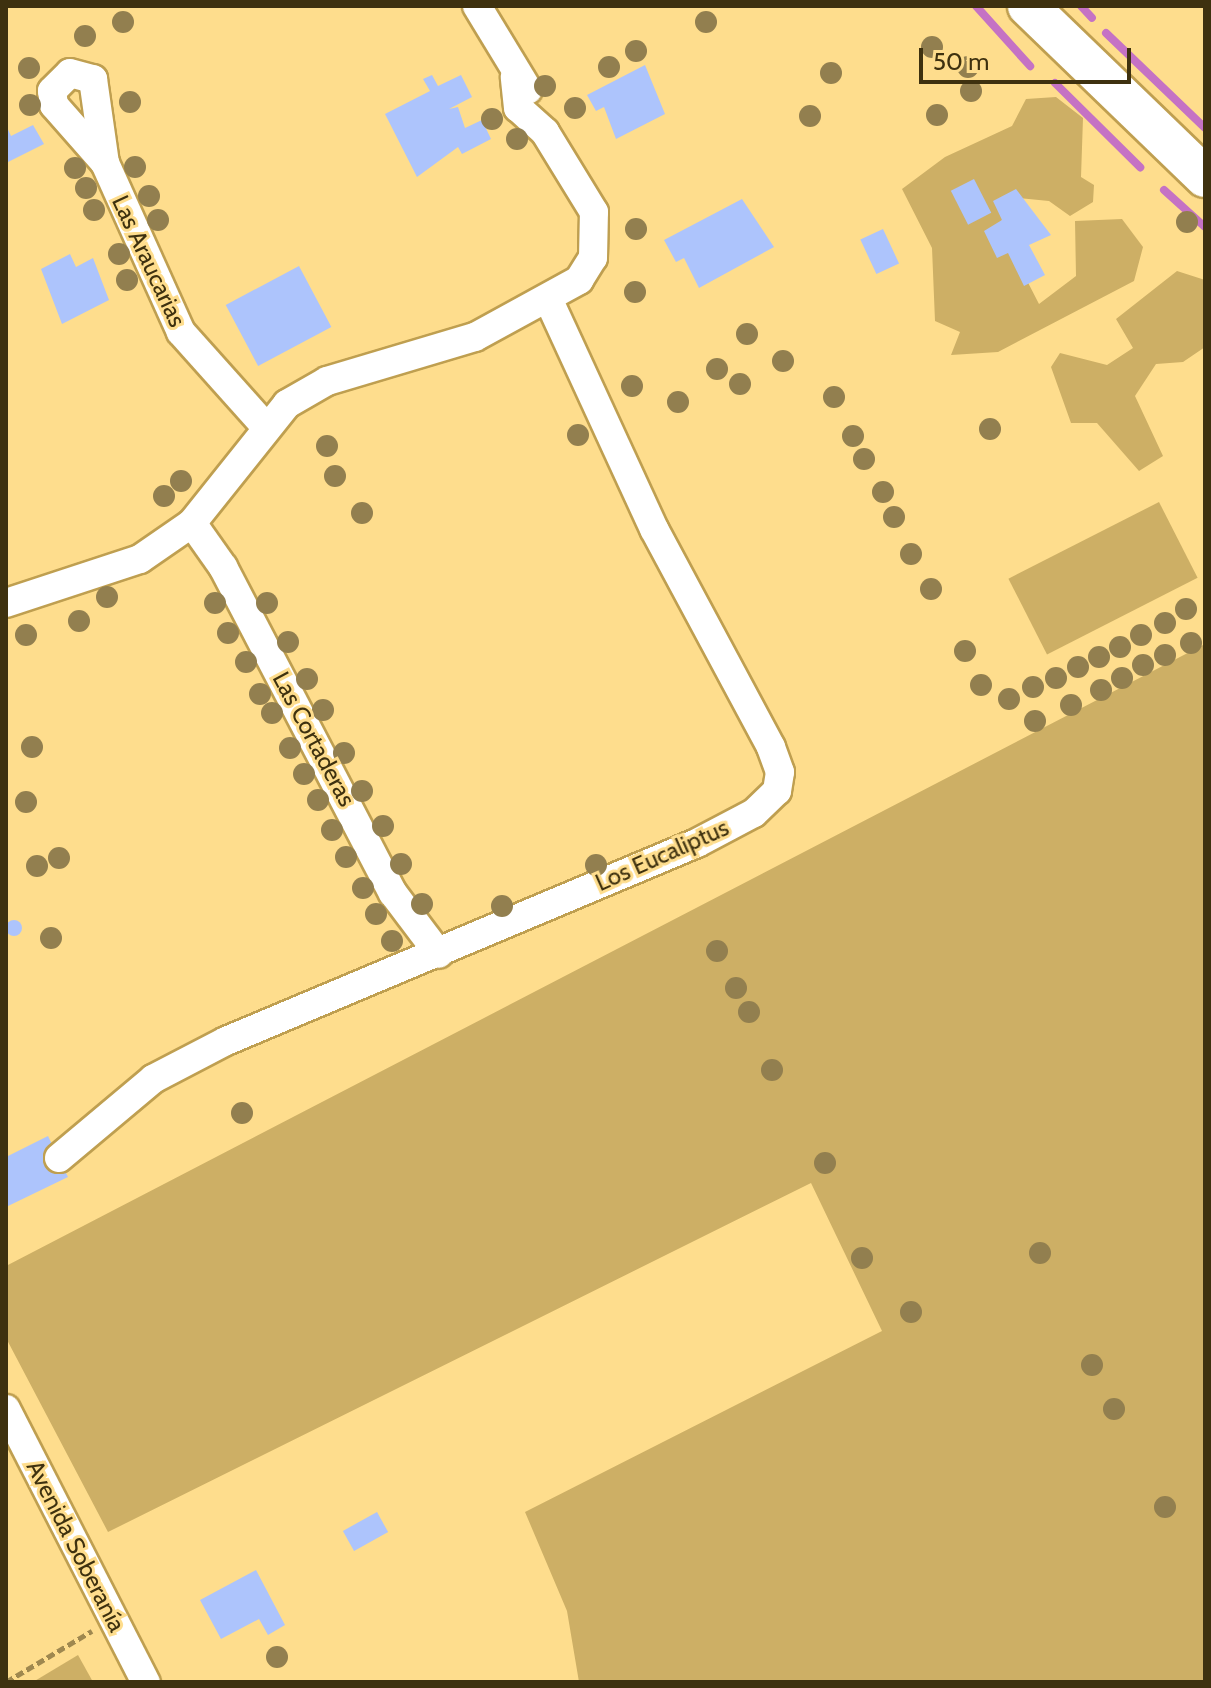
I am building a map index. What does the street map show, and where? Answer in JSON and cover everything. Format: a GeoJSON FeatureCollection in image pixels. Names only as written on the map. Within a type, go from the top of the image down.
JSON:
{"type":"FeatureCollection","features":[{"type":"Feature","properties":{"kind":"main road"},"geometry":{"type":"LineString","coordinates":[[1028,6],[1205,177]]}},
{"type":"Feature","properties":{"kind":"street"},"geometry":{"type":"LineString","coordinates":[[6,603],[140,559],[192,523],[244,462],[265,426],[327,381],[475,337],[579,280],[597,235],[594,212],[545,132],[537,100],[515,77],[477,6]]}},
{"type":"Feature","properties":{"kind":"street","name":"Las Araucarias"},"geometry":{"type":"LineString","coordinates":[[105,163],[181,332],[265,426]]}},
{"type":"Feature","properties":{"kind":"street","name":"Los Eucaliptus"},"geometry":{"type":"LineString","coordinates":[[59,1158],[153,1079],[697,843],[754,813],[777,791],[771,747],[654,529],[548,299]]}},
{"type":"Feature","properties":{"kind":"street","name":"Las Cortaderas"},"geometry":{"type":"LineString","coordinates":[[192,523],[223,567],[393,893],[439,954]]}},
{"type":"Feature","properties":{"kind":"street","name":"Avenida Soberanía"},"geometry":{"type":"LineString","coordinates":[[6,1409],[146,1682]]}},
{"type":"Feature","properties":{"kind":"path"},"geometry":{"type":"LineString","coordinates":[[6,1682],[114,1618]]}},
{"type":"Feature","properties":{"kind":"shaded area"},"geometry":{"type":"Polygon","coordinates":[[[1056,97],[1083,118],[1081,177],[1094,185],[1093,202],[1070,216],[1049,201],[1007,197],[1000,228],[1039,304],[1076,276],[1075,221],[1122,219],[1143,247],[1134,281],[998,352],[951,355],[960,332],[935,321],[932,248],[902,189],[945,157],[1012,126],[1026,99],[1056,97]]]}},
{"type":"Feature","properties":{"kind":"shaded area"},"geometry":{"type":"Polygon","coordinates":[[[1177,271],[1205,280],[1205,347],[1183,362],[1156,364],[1135,396],[1163,456],[1139,471],[1097,423],[1071,423],[1051,367],[1060,353],[1107,365],[1133,348],[1116,319],[1177,271]]]}},
{"type":"Feature","properties":{"kind":"shaded area"},"geometry":{"type":"Polygon","coordinates":[[[1159,502],[1198,578],[1047,654],[1008,579],[1159,502]]]}},
{"type":"Feature","properties":{"kind":"shaded area"},"geometry":{"type":"Polygon","coordinates":[[[1205,644],[1205,1682],[579,1682],[567,1611],[525,1512],[882,1331],[811,1183],[108,1532],[6,1338],[6,1266],[1205,644]]]}},
{"type":"Feature","properties":{"kind":"shaded area"},"geometry":{"type":"Polygon","coordinates":[[[78,1655],[93,1682],[33,1682],[78,1655]]]}},
{"type":"Feature","properties":{"kind":"building"},"geometry":{"type":"Polygon","coordinates":[[[645,65],[665,114],[616,139],[604,107],[596,111],[587,95],[645,65]]]}},
{"type":"Feature","properties":{"kind":"building"},"geometry":{"type":"Polygon","coordinates":[[[432,75],[438,86],[461,75],[472,97],[449,109],[458,107],[465,128],[482,120],[491,139],[462,154],[458,147],[417,177],[385,114],[430,91],[423,79],[432,75]]]}},
{"type":"Feature","properties":{"kind":"building"},"geometry":{"type":"Polygon","coordinates":[[[6,125],[11,136],[33,125],[44,144],[6,163],[6,125]]]}},
{"type":"Feature","properties":{"kind":"building"},"geometry":{"type":"Polygon","coordinates":[[[974,179],[991,213],[968,225],[951,191],[974,179]]]}},
{"type":"Feature","properties":{"kind":"building"},"geometry":{"type":"Polygon","coordinates":[[[1016,189],[1051,235],[1029,245],[1045,275],[1024,286],[1008,253],[997,258],[984,231],[1002,220],[993,201],[1016,189]]]}},
{"type":"Feature","properties":{"kind":"building"},"geometry":{"type":"Polygon","coordinates":[[[742,199],[774,247],[699,288],[684,258],[676,262],[664,240],[742,199]]]}},
{"type":"Feature","properties":{"kind":"building"},"geometry":{"type":"Polygon","coordinates":[[[883,229],[899,263],[876,274],[860,240],[883,229]]]}},
{"type":"Feature","properties":{"kind":"building"},"geometry":{"type":"Polygon","coordinates":[[[70,254],[76,267],[93,258],[109,300],[62,324],[41,269],[70,254]]]}},
{"type":"Feature","properties":{"kind":"building"},"geometry":{"type":"Polygon","coordinates":[[[299,266],[331,327],[258,366],[226,305],[299,266]]]}},
{"type":"Feature","properties":{"kind":"building"},"geometry":{"type":"Polygon","coordinates":[[[14,920],[22,928],[14,936],[6,928],[14,920]]]}},
{"type":"Feature","properties":{"kind":"building"},"geometry":{"type":"Polygon","coordinates":[[[48,1136],[68,1177],[6,1207],[6,1157],[48,1136]]]}},
{"type":"Feature","properties":{"kind":"building"},"geometry":{"type":"Polygon","coordinates":[[[377,1512],[388,1532],[354,1551],[343,1531],[377,1512]]]}},
{"type":"Feature","properties":{"kind":"building"},"geometry":{"type":"Polygon","coordinates":[[[256,1570],[285,1625],[268,1635],[259,1619],[221,1639],[200,1600],[256,1570]]]}},
{"type":"Feature","properties":{"kind":"waterway"},"geometry":{"type":"LineString","coordinates":[[976,6],[1030,66]]}},
{"type":"Feature","properties":{"kind":"waterway"},"geometry":{"type":"LineString","coordinates":[[1081,6],[1092,18]]}},
{"type":"Feature","properties":{"kind":"waterway"},"geometry":{"type":"LineString","coordinates":[[1106,33],[1205,128]]}},
{"type":"Feature","properties":{"kind":"waterway"},"geometry":{"type":"LineString","coordinates":[[1055,83],[1140,167]]}},
{"type":"Feature","properties":{"kind":"waterway"},"geometry":{"type":"LineString","coordinates":[[1164,190],[1205,227]]}}]}
